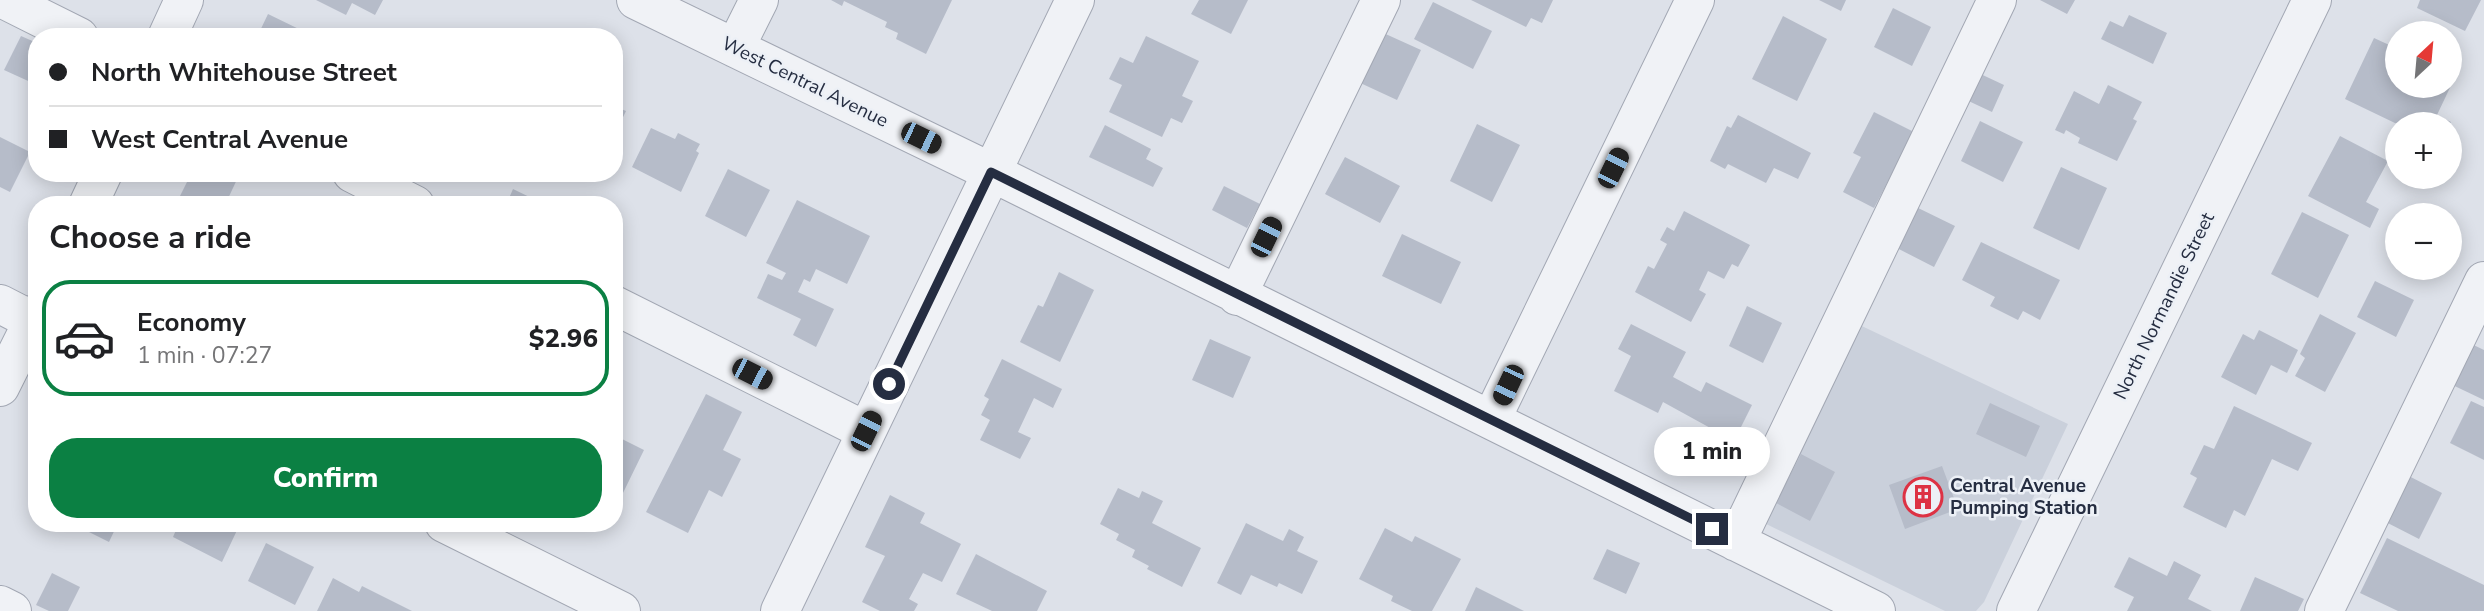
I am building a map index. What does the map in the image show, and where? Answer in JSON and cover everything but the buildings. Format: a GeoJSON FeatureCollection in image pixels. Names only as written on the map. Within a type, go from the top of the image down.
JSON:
{"type":"FeatureCollection","features":[{"type":"Feature","properties":{"kind":"street"},"geometry":{"type":"LineString","coordinates":[[5,0],[61,28]]}},
{"type":"Feature","properties":{"kind":"street"},"geometry":{"type":"LineString","coordinates":[[171,28],[184,0]]}},
{"type":"Feature","properties":{"kind":"street","name":"West Central Avenue"},"geometry":{"type":"LineString","coordinates":[[636,0],[991,172],[1876,611]]}},
{"type":"Feature","properties":{"kind":"street"},"geometry":{"type":"LineString","coordinates":[[735,48],[759,0]]}},
{"type":"Feature","properties":{"kind":"street"},"geometry":{"type":"LineString","coordinates":[[780,611],[1074,0]]}},
{"type":"Feature","properties":{"kind":"street"},"geometry":{"type":"LineString","coordinates":[[1237,296],[1381,0]]}},
{"type":"Feature","properties":{"kind":"street"},"geometry":{"type":"LineString","coordinates":[[1492,420],[1695,0]]}},
{"type":"Feature","properties":{"kind":"street"},"geometry":{"type":"LineString","coordinates":[[1736,541],[1997,0]]}},
{"type":"Feature","properties":{"kind":"street","name":"North Normandie Street"},"geometry":{"type":"LineString","coordinates":[[2016,611],[2312,0]]}},
{"type":"Feature","properties":{"kind":"street"},"geometry":{"type":"LineString","coordinates":[[370,182],[397,196]]}},
{"type":"Feature","properties":{"kind":"street"},"geometry":{"type":"LineString","coordinates":[[2324,611],[2484,281]]}},
{"type":"Feature","properties":{"kind":"street"},"geometry":{"type":"LineString","coordinates":[[623,310],[866,431]]}},
{"type":"Feature","properties":{"kind":"street"},"geometry":{"type":"LineString","coordinates":[[0,387],[27,315]]}},
{"type":"Feature","properties":{"kind":"street"},"geometry":{"type":"LineString","coordinates":[[462,532],[621,611]]}},
{"type":"Feature","properties":{"kind":"street"},"geometry":{"type":"LineString","coordinates":[[0,605],[12,611]]}},
{"type":"Feature","properties":{"kind":"shaded area"},"geometry":{"type":"Polygon","coordinates":[[[1847,319],[2068,424],[1984,602],[1976,611],[1945,611],[1752,517],[1847,319]]]}},
{"type":"Feature","properties":{"kind":"place","name":"Central Avenue Pumping Station"},"geometry":{"type":"Point","coordinates":[1923,497]}},
{"type":"Feature","properties":{"kind":"route"},"geometry":{"type":"LineString","coordinates":[[889,384],[991,172],[1712,529]]}}]}
